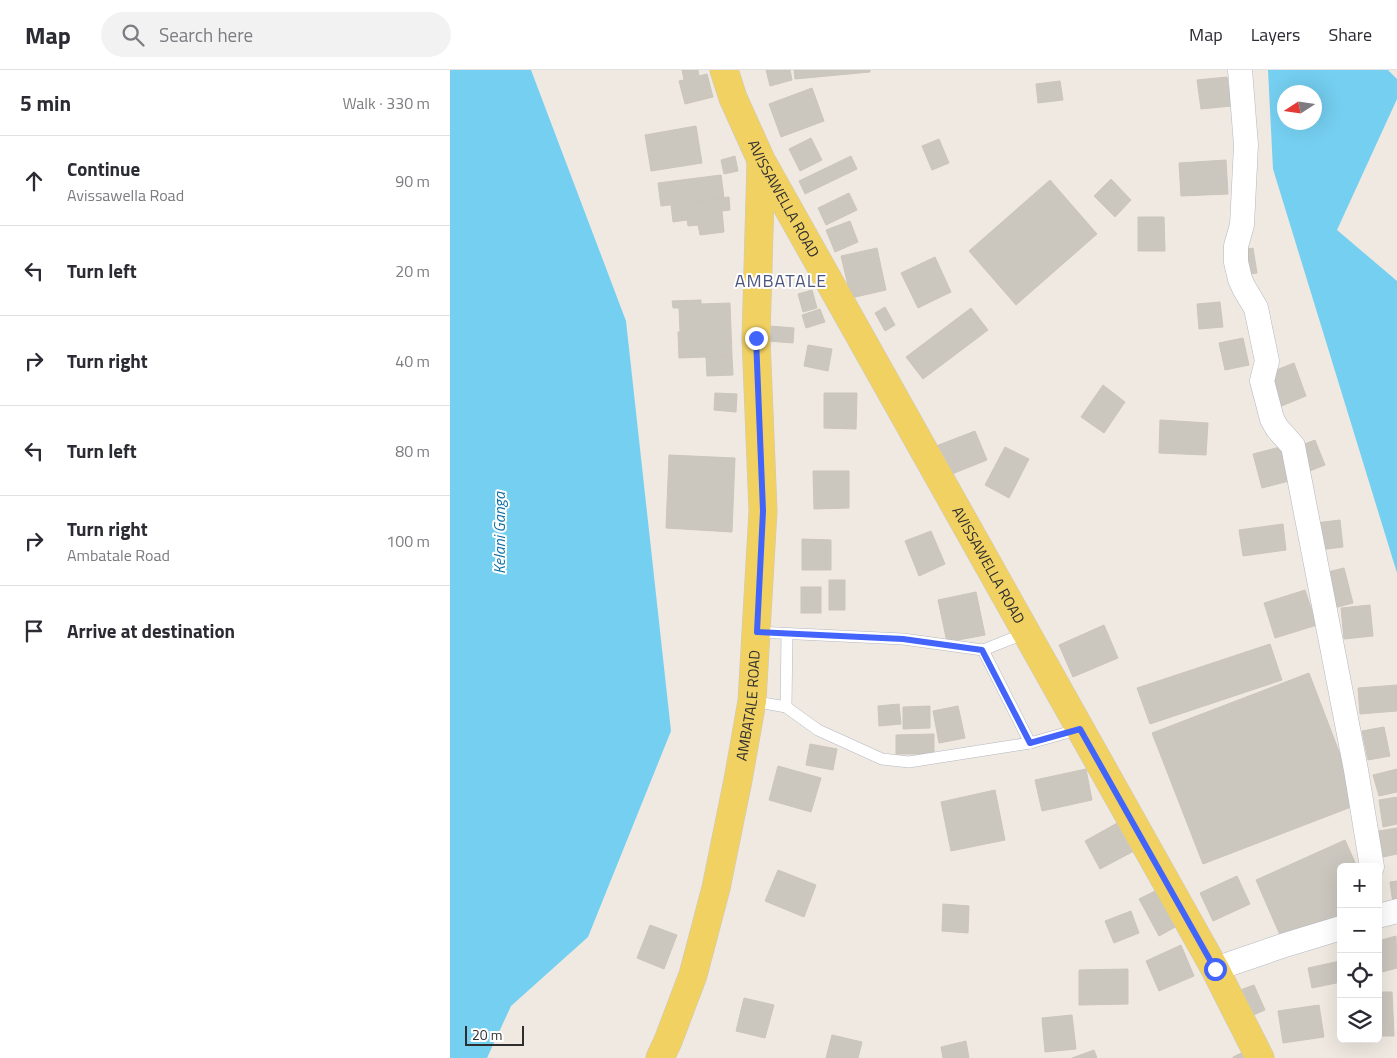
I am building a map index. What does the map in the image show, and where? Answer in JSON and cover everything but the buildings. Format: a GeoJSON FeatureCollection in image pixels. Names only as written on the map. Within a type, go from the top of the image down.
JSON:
{"type":"FeatureCollection","features":[{"type":"Feature","properties":{"kind":"main road","name":"AVISSAWELLA ROAD"},"geometry":{"type":"LineString","coordinates":[[724,70],[733,98],[761,160],[1215,969],[1260,1058]]}},
{"type":"Feature","properties":{"kind":"main road","name":"AMBATALE ROAD"},"geometry":{"type":"LineString","coordinates":[[660,1058],[693,974],[716,888],[752,700],[763,511],[756,338],[761,160]]}},
{"type":"Feature","properties":{"kind":"street"},"geometry":{"type":"LineString","coordinates":[[1240,70],[1246,145],[1242,225],[1236,246],[1236,262],[1240,279],[1256,308],[1267,361],[1262,381],[1272,419],[1277,428],[1293,446],[1356,770],[1371,863]]}},
{"type":"Feature","properties":{"kind":"street"},"geometry":{"type":"LineString","coordinates":[[1215,969],[1285,944],[1337,929]]}},
{"type":"Feature","properties":{"kind":"lane"},"geometry":{"type":"LineString","coordinates":[[757,632],[903,639],[982,650],[1026,633]]}},
{"type":"Feature","properties":{"kind":"lane"},"geometry":{"type":"LineString","coordinates":[[786,707],[787,634]]}},
{"type":"Feature","properties":{"kind":"lane"},"geometry":{"type":"LineString","coordinates":[[982,650],[1030,743]]}},
{"type":"Feature","properties":{"kind":"lane"},"geometry":{"type":"LineString","coordinates":[[752,700],[786,707],[818,730],[882,759],[909,762],[1030,743],[1080,729]]}},
{"type":"Feature","properties":{"kind":"water","name":"Kelani Ganga"},"geometry":{"type":"Polygon","coordinates":[[[450,70],[531,70],[626,321],[671,731],[588,937],[511,1006],[487,1058],[450,1058],[450,70]]]}},
{"type":"Feature","properties":{"kind":"water"},"geometry":{"type":"Polygon","coordinates":[[[1268,70],[1388,70],[1397,79],[1397,99],[1337,230],[1397,281],[1397,573],[1273,169],[1268,70]]]}},
{"type":"Feature","properties":{"kind":"district","name":"AMBATALE"},"geometry":{"type":"Point","coordinates":[781,281]}},
{"type":"Feature","properties":{"kind":"route"},"geometry":{"type":"LineString","coordinates":[[756,338],[763,511],[757,632],[903,639],[982,650],[1030,743],[1080,729],[1215,969]]}}]}
